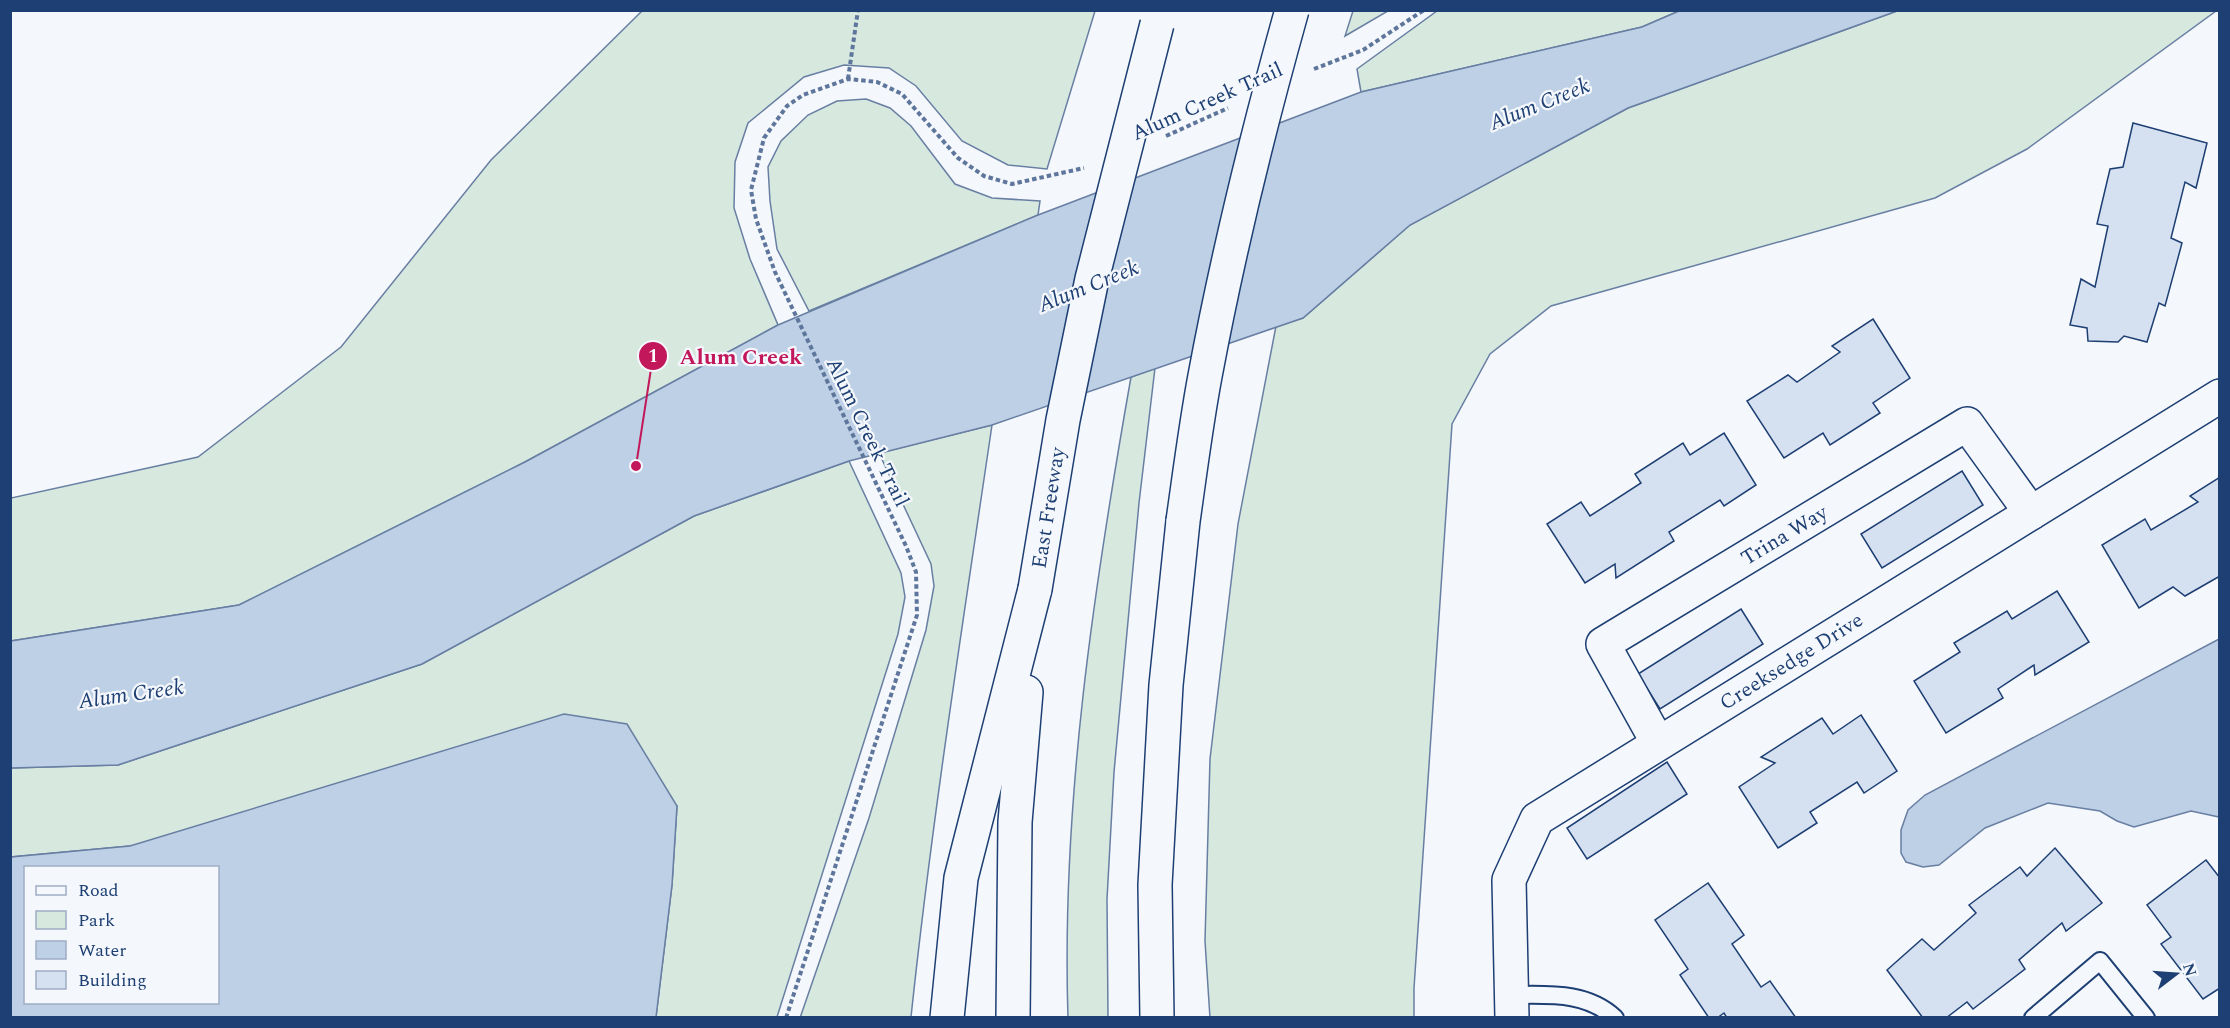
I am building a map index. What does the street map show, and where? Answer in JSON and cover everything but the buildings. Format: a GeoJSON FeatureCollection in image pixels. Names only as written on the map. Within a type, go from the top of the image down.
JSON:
{"type":"FeatureCollection","features":[{"type":"Feature","properties":{"kind":"main road"},"geometry":{"type":"LineString","coordinates":[[1157,1017],[1155,885],[1166,685],[1183,520],[1205,377],[1235,234],[1268,95],[1292,10]]}},
{"type":"Feature","properties":{"kind":"main road","name":"East Freeway"},"geometry":{"type":"LineString","coordinates":[[1013,1017],[1015,822],[1035,588],[1061,430],[1092,279],[1159,17]]}},
{"type":"Feature","properties":{"kind":"main road","name":"Creeksedge Drive"},"geometry":{"type":"LineString","coordinates":[[1512,1006],[1509,880],[1537,819],[2220,396]]}},
{"type":"Feature","properties":{"kind":"main road","name":"Trina Way"},"geometry":{"type":"LineString","coordinates":[[1658,743],[1603,644],[1967,424],[2031,513]]}},
{"type":"Feature","properties":{"kind":"main road"},"geometry":{"type":"LineString","coordinates":[[947,1017],[961,878],[1035,588]]}},
{"type":"Feature","properties":{"kind":"lane"},"geometry":{"type":"LineString","coordinates":[[2033,1017],[2100,961],[2146,1017]]}},
{"type":"Feature","properties":{"kind":"lane"},"geometry":{"type":"LineString","coordinates":[[1512,1006],[1573,996],[1607,1010],[1615,1017]]}},
{"type":"Feature","properties":{"kind":"path"},"geometry":{"type":"LineString","coordinates":[[848,79],[858,10]]}},
{"type":"Feature","properties":{"kind":"path","name":"Alum Creek Trail"},"geometry":{"type":"LineString","coordinates":[[1308,72],[1364,50],[1424,10]]}},
{"type":"Feature","properties":{"kind":"path","name":"Alum Creek Trail"},"geometry":{"type":"LineString","coordinates":[[786,1017],[917,615],[916,572],[906,546],[775,272],[756,219],[751,190],[764,138],[787,106],[804,95],[848,79],[877,82],[902,94],[958,158],[984,176],[1012,184],[1092,166]]}},
{"type":"Feature","properties":{"kind":"path","name":"Alum Creek Trail"},"geometry":{"type":"LineString","coordinates":[[1157,140],[1233,106]]}},
{"type":"Feature","properties":{"kind":"green space"},"geometry":{"type":"Polygon","coordinates":[[[1353,10],[1388,11],[1345,36],[1353,10]]]}},
{"type":"Feature","properties":{"kind":"green space"},"geometry":{"type":"Polygon","coordinates":[[[642,11],[1095,11],[1047,169],[1008,165],[962,141],[916,86],[889,68],[844,65],[804,77],[748,123],[735,162],[734,208],[750,259],[778,325],[525,462],[239,605],[11,641],[11,498],[198,457],[341,347],[491,160],[642,11]]]}},
{"type":"Feature","properties":{"kind":"green space"},"geometry":{"type":"Polygon","coordinates":[[[1437,11],[1679,11],[1642,27],[1361,92],[1357,69],[1437,11]]]}},
{"type":"Feature","properties":{"kind":"green space"},"geometry":{"type":"Polygon","coordinates":[[[1897,11],[2216,11],[2027,149],[1935,198],[1551,306],[1490,354],[1452,424],[1414,988],[1414,1017],[1210,1018],[1205,941],[1210,759],[1238,524],[1276,326],[1303,318],[1410,225],[1628,108],[1897,11]]]}},
{"type":"Feature","properties":{"kind":"green space"},"geometry":{"type":"Polygon","coordinates":[[[866,99],[890,108],[911,126],[955,184],[992,198],[1040,201],[1038,215],[809,311],[777,249],[768,167],[781,141],[808,115],[837,101],[866,99]]]}},
{"type":"Feature","properties":{"kind":"green space"},"geometry":{"type":"Polygon","coordinates":[[[1155,368],[1139,503],[1114,772],[1107,899],[1108,1017],[1068,1018],[1067,938],[1070,857],[1075,777],[1093,616],[1131,377],[1155,368]]]}},
{"type":"Feature","properties":{"kind":"green space"},"geometry":{"type":"Polygon","coordinates":[[[992,425],[938,795],[911,1017],[800,1018],[869,818],[926,630],[934,586],[931,564],[879,453],[992,425]]]}},
{"type":"Feature","properties":{"kind":"green space"},"geometry":{"type":"Polygon","coordinates":[[[849,461],[901,573],[905,597],[898,634],[777,1017],[656,1017],[672,885],[677,806],[130,846],[10,857],[10,768],[118,765],[422,664],[694,516],[849,461]]]}},
{"type":"Feature","properties":{"kind":"water"},"geometry":{"type":"Polygon","coordinates":[[[1679,11],[1897,11],[1628,108],[1410,225],[1303,318],[992,425],[849,461],[694,516],[422,664],[118,765],[11,768],[11,641],[239,605],[525,462],[778,325],[1038,215],[1361,92],[1642,27],[1679,11]]]}},
{"type":"Feature","properties":{"kind":"water"},"geometry":{"type":"Polygon","coordinates":[[[2219,639],[2219,817],[2191,811],[2134,827],[2117,821],[2100,811],[2048,803],[1985,828],[1939,865],[1923,867],[1906,862],[1901,853],[1901,830],[1908,810],[1925,795],[2219,639]]]}},
{"type":"Feature","properties":{"kind":"water"},"geometry":{"type":"Polygon","coordinates":[[[564,714],[627,724],[677,806],[672,885],[656,1017],[11,1017],[11,857],[130,846],[564,714]]]}},
{"type":"Feature","properties":{"kind":"place","name":"Alum Creek"},"geometry":{"type":"Point","coordinates":[636,466]}}]}
